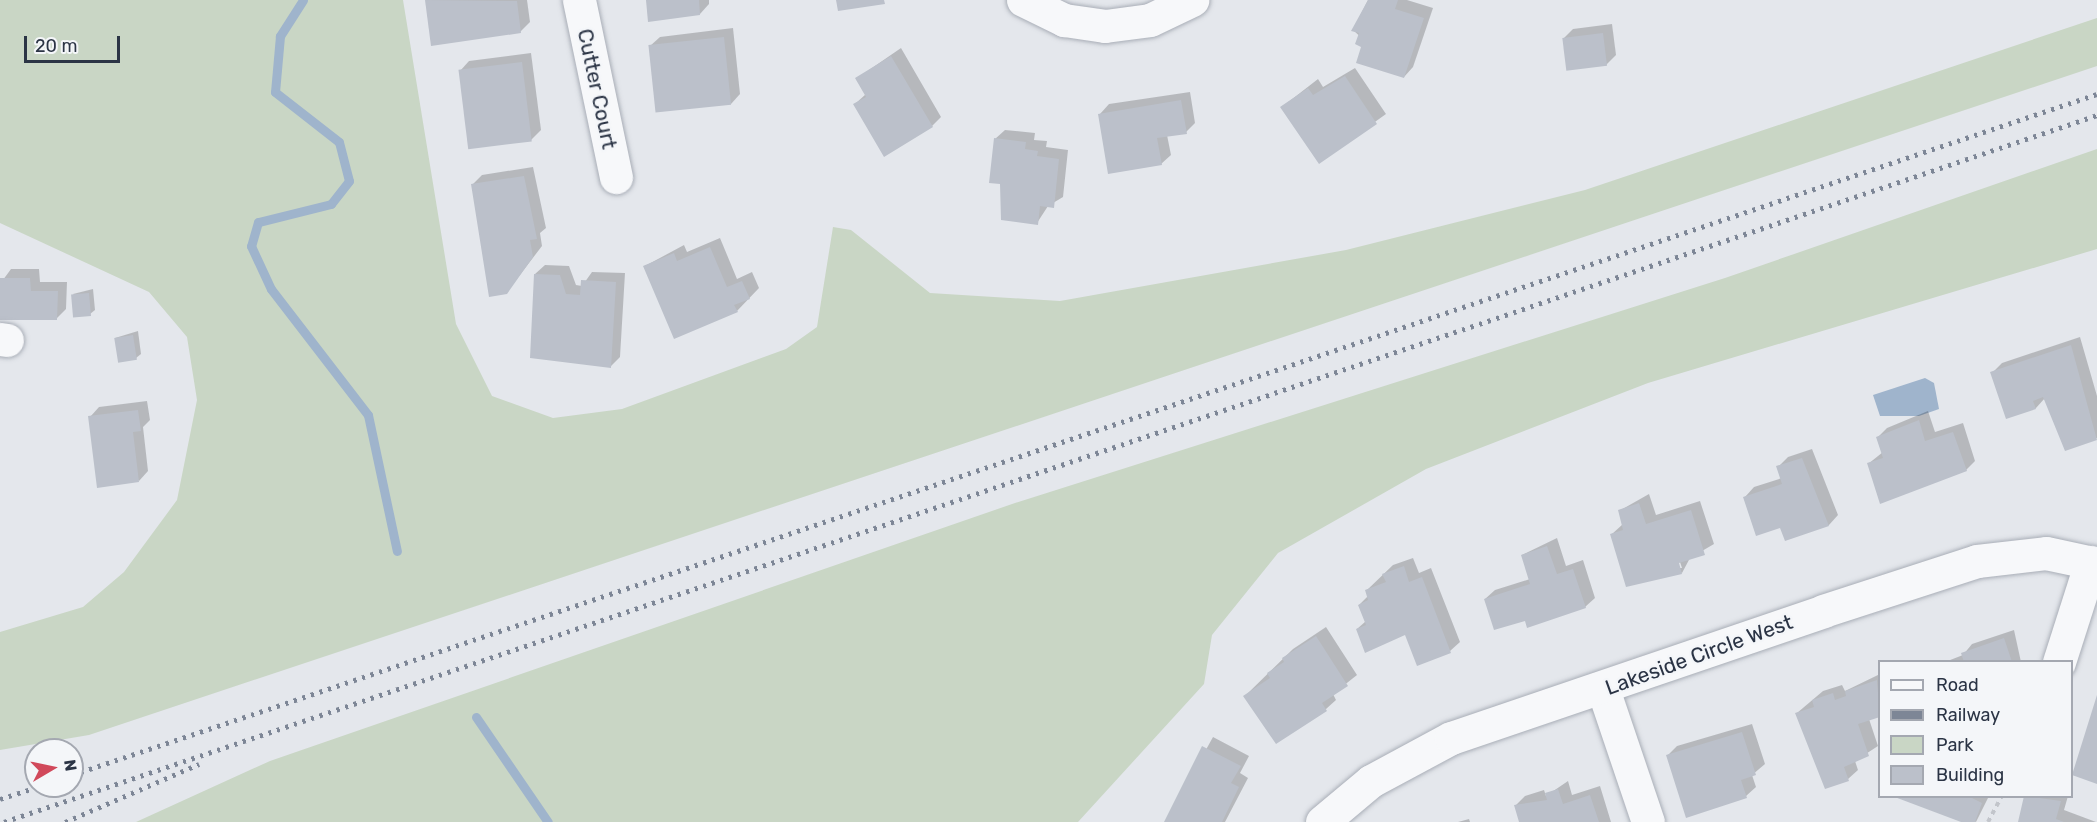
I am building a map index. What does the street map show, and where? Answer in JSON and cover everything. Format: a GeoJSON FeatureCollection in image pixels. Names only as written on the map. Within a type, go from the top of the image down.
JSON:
{"type":"FeatureCollection","features":[{"type":"Feature","properties":{"kind":"street","name":"Cutter Court"},"geometry":{"type":"LineString","coordinates":[[579,0],[616,177]]}},
{"type":"Feature","properties":{"kind":"street"},"geometry":{"type":"LineString","coordinates":[[1023,0],[1064,20],[1105,26],[1150,20],[1191,0]]}},
{"type":"Feature","properties":{"kind":"street","name":"Lakeside Circle West"},"geometry":{"type":"LineString","coordinates":[[1322,822],[1371,781],[1451,738],[1603,689],[1977,561],[2046,553],[2094,563]]}},
{"type":"Feature","properties":{"kind":"street"},"geometry":{"type":"LineString","coordinates":[[2060,660],[2094,563]]}},
{"type":"Feature","properties":{"kind":"street"},"geometry":{"type":"LineString","coordinates":[[1603,689],[1648,822]]}},
{"type":"Feature","properties":{"kind":"path"},"geometry":{"type":"LineString","coordinates":[[1988,822],[2001,798]]}},
{"type":"Feature","properties":{"kind":"green space"},"geometry":{"type":"Polygon","coordinates":[[[0,0],[403,0],[456,324],[492,396],[553,418],[622,409],[786,349],[817,327],[833,227],[851,230],[930,293],[1060,301],[1346,250],[1585,190],[2097,18],[2097,66],[89,735],[71,738],[24,738],[24,746],[0,750],[0,632],[83,607],[124,572],[177,500],[197,400],[187,337],[149,292],[0,223],[0,0]]]}},
{"type":"Feature","properties":{"kind":"green space"},"geometry":{"type":"Polygon","coordinates":[[[2097,149],[2097,249],[1648,383],[1426,469],[1278,553],[1212,635],[1204,684],[1078,822],[136,822],[270,761],[1015,503],[1725,278],[2097,149]]]}},
{"type":"Feature","properties":{"kind":"water"},"geometry":{"type":"Polygon","coordinates":[[[1925,378],[1934,383],[1939,409],[1919,416],[1880,416],[1873,395],[1925,378]]]}},
{"type":"Feature","properties":{"kind":"building"},"geometry":{"type":"Polygon","coordinates":[[[425,0],[517,1],[521,33],[431,46],[425,0]]]}},
{"type":"Feature","properties":{"kind":"building"},"geometry":{"type":"Polygon","coordinates":[[[646,0],[699,0],[700,15],[648,22],[646,0]]]}},
{"type":"Feature","properties":{"kind":"building"},"geometry":{"type":"Polygon","coordinates":[[[836,0],[884,0],[885,4],[838,11],[836,0]]]}},
{"type":"Feature","properties":{"kind":"building"},"geometry":{"type":"Polygon","coordinates":[[[1368,0],[1398,0],[1395,9],[1424,18],[1404,78],[1356,63],[1361,47],[1355,44],[1359,33],[1351,31],[1368,0]]]}},
{"type":"Feature","properties":{"kind":"building"},"geometry":{"type":"Polygon","coordinates":[[[1603,33],[1607,66],[1566,71],[1562,38],[1603,33]]]}},
{"type":"Feature","properties":{"kind":"building"},"geometry":{"type":"Polygon","coordinates":[[[724,37],[731,105],[656,113],[648,45],[724,37]]]}},
{"type":"Feature","properties":{"kind":"building"},"geometry":{"type":"Polygon","coordinates":[[[891,56],[933,127],[884,157],[853,104],[866,97],[855,78],[891,56]]]}},
{"type":"Feature","properties":{"kind":"building"},"geometry":{"type":"Polygon","coordinates":[[[522,62],[532,141],[468,149],[458,70],[522,62]]]}},
{"type":"Feature","properties":{"kind":"building"},"geometry":{"type":"Polygon","coordinates":[[[1345,76],[1377,124],[1319,164],[1280,107],[1308,88],[1313,95],[1345,76]]]}},
{"type":"Feature","properties":{"kind":"building"},"geometry":{"type":"Polygon","coordinates":[[[1181,100],[1187,134],[1157,138],[1162,165],[1108,174],[1098,114],[1181,100]]]}},
{"type":"Feature","properties":{"kind":"building"},"geometry":{"type":"Polygon","coordinates":[[[994,138],[1026,142],[1025,149],[1038,151],[1037,156],[1059,159],[1054,208],[1040,206],[1038,225],[1001,220],[1000,184],[989,183],[994,138]]]}},
{"type":"Feature","properties":{"kind":"building"},"geometry":{"type":"Polygon","coordinates":[[[524,176],[537,239],[530,240],[533,257],[507,294],[489,297],[471,184],[524,176]]]}},
{"type":"Feature","properties":{"kind":"building"},"geometry":{"type":"Polygon","coordinates":[[[710,247],[727,287],[742,281],[750,299],[734,305],[738,312],[674,339],[643,266],[674,253],[677,261],[710,247]]]}},
{"type":"Feature","properties":{"kind":"building"},"geometry":{"type":"Polygon","coordinates":[[[534,274],[560,275],[566,294],[580,295],[581,280],[616,282],[611,368],[530,358],[534,274]]]}},
{"type":"Feature","properties":{"kind":"building"},"geometry":{"type":"Polygon","coordinates":[[[0,278],[30,278],[31,291],[58,291],[57,320],[0,320],[0,278]]]}},
{"type":"Feature","properties":{"kind":"building"},"geometry":{"type":"Polygon","coordinates":[[[89,293],[91,316],[73,317],[71,295],[89,293]]]}},
{"type":"Feature","properties":{"kind":"building"},"geometry":{"type":"Polygon","coordinates":[[[133,335],[137,360],[118,363],[114,338],[133,335]]]}},
{"type":"Feature","properties":{"kind":"building"},"geometry":{"type":"Polygon","coordinates":[[[2071,345],[2097,440],[2065,451],[2043,397],[2033,401],[2036,409],[2006,419],[1990,372],[2071,345]]]}},
{"type":"Feature","properties":{"kind":"building"},"geometry":{"type":"Polygon","coordinates":[[[138,410],[141,431],[133,432],[139,482],[97,488],[88,416],[138,410]]]}},
{"type":"Feature","properties":{"kind":"building"},"geometry":{"type":"Polygon","coordinates":[[[1919,420],[1925,441],[1953,432],[1967,471],[1880,504],[1867,463],[1883,458],[1876,437],[1919,420]]]}},
{"type":"Feature","properties":{"kind":"building"},"geometry":{"type":"Polygon","coordinates":[[[1802,458],[1829,526],[1785,541],[1780,528],[1756,536],[1743,497],[1782,484],[1776,466],[1802,458]]]}},
{"type":"Feature","properties":{"kind":"building"},"geometry":{"type":"Polygon","coordinates":[[[1639,503],[1646,524],[1691,510],[1705,555],[1679,563],[1682,574],[1626,587],[1610,534],[1623,530],[1618,510],[1639,503]]]}},
{"type":"Feature","properties":{"kind":"building"},"geometry":{"type":"Polygon","coordinates":[[[1547,546],[1557,574],[1573,569],[1586,608],[1527,628],[1525,621],[1494,630],[1484,599],[1530,584],[1521,555],[1547,546]]]}},
{"type":"Feature","properties":{"kind":"building"},"geometry":{"type":"Polygon","coordinates":[[[1404,566],[1409,582],[1422,577],[1451,653],[1417,666],[1405,635],[1365,653],[1356,629],[1366,625],[1358,605],[1368,600],[1365,590],[1386,582],[1382,574],[1404,566]]]}},
{"type":"Feature","properties":{"kind":"building"},"geometry":{"type":"Polygon","coordinates":[[[1316,636],[1348,686],[1322,703],[1327,711],[1276,744],[1243,696],[1270,678],[1267,673],[1284,662],[1282,658],[1316,636]]]}},
{"type":"Feature","properties":{"kind":"building"},"geometry":{"type":"Polygon","coordinates":[[[2004,638],[2011,660],[1963,660],[1961,653],[2004,638]]]}},
{"type":"Feature","properties":{"kind":"building"},"geometry":{"type":"Polygon","coordinates":[[[1877,680],[1878,718],[1858,724],[1869,756],[1844,767],[1849,781],[1825,789],[1795,713],[1814,707],[1812,700],[1833,693],[1835,700],[1846,696],[1845,691],[1877,680]]]}},
{"type":"Feature","properties":{"kind":"building"},"geometry":{"type":"Polygon","coordinates":[[[2097,695],[2097,784],[2073,775],[2097,695]]]}},
{"type":"Feature","properties":{"kind":"building"},"geometry":{"type":"Polygon","coordinates":[[[1742,732],[1756,775],[1741,780],[1747,798],[1686,818],[1666,755],[1742,732]]]}},
{"type":"Feature","properties":{"kind":"building"},"geometry":{"type":"Polygon","coordinates":[[[1202,746],[1241,766],[1231,783],[1239,787],[1222,822],[1164,822],[1202,746]]]}},
{"type":"Feature","properties":{"kind":"building"},"geometry":{"type":"Polygon","coordinates":[[[1558,789],[1563,804],[1590,795],[1599,822],[1519,822],[1514,805],[1547,800],[1545,793],[1558,789]]]}},
{"type":"Feature","properties":{"kind":"building"},"geometry":{"type":"Polygon","coordinates":[[[1897,798],[1972,798],[1982,803],[1975,822],[1961,822],[1897,798]]]}},
{"type":"Feature","properties":{"kind":"building"},"geometry":{"type":"Polygon","coordinates":[[[2024,798],[2061,801],[2056,819],[2064,822],[2018,822],[2024,798]]]}},
{"type":"Feature","properties":{"kind":"waterway"},"geometry":{"type":"LineString","coordinates":[[303,0],[280,36],[275,92],[339,142],[349,181],[331,204],[258,222],[251,246],[271,289],[368,415],[397,551]]}},
{"type":"Feature","properties":{"kind":"waterway"},"geometry":{"type":"LineString","coordinates":[[476,717],[548,822]]}},
{"type":"Feature","properties":{"kind":"railway"},"geometry":{"type":"LineString","coordinates":[[84,771],[2097,94]]}},
{"type":"Feature","properties":{"kind":"railway"},"geometry":{"type":"LineString","coordinates":[[4,822],[2097,115]]}},
{"type":"Feature","properties":{"kind":"railway"},"geometry":{"type":"LineString","coordinates":[[65,822],[199,764]]}},
{"type":"Feature","properties":{"kind":"railway"},"geometry":{"type":"LineString","coordinates":[[0,799],[24,791]]}}]}
